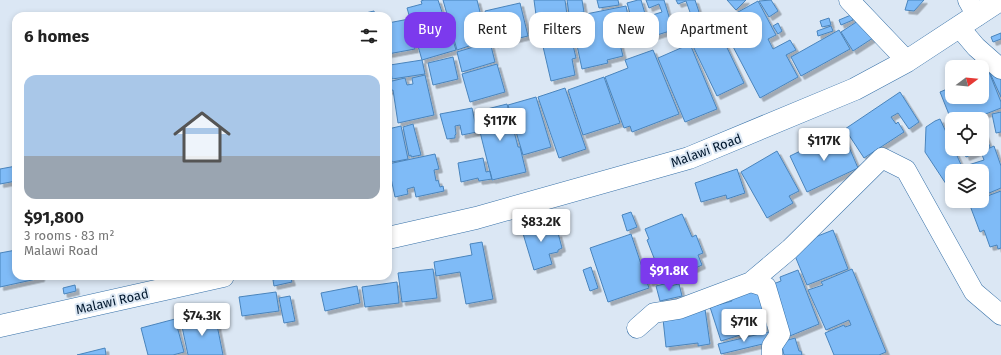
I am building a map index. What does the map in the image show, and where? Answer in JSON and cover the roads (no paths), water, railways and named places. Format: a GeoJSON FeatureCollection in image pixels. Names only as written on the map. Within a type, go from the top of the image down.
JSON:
{"type":"FeatureCollection","features":[{"type":"Feature","properties":{"kind":"main road","name":"Malawi Road"},"geometry":{"type":"LineString","coordinates":[[392,237],[476,218],[689,158],[854,89],[907,60],[968,14],[1000,0]]}},
{"type":"Feature","properties":{"kind":"main road","name":"Malawi Road"},"geometry":{"type":"LineString","coordinates":[[0,326],[205,280]]}},
{"type":"Feature","properties":{"kind":"street"},"geometry":{"type":"LineString","coordinates":[[849,0],[907,60]]}},
{"type":"Feature","properties":{"kind":"street"},"geometry":{"type":"LineString","coordinates":[[968,14],[976,47],[1001,69]]}},
{"type":"Feature","properties":{"kind":"street"},"geometry":{"type":"LineString","coordinates":[[636,328],[654,313],[680,309],[751,282],[790,249],[882,158],[906,170],[974,292],[1001,315]]}},
{"type":"Feature","properties":{"kind":"street"},"geometry":{"type":"LineString","coordinates":[[751,282],[766,287],[780,334],[772,346],[772,355]]}}]}
